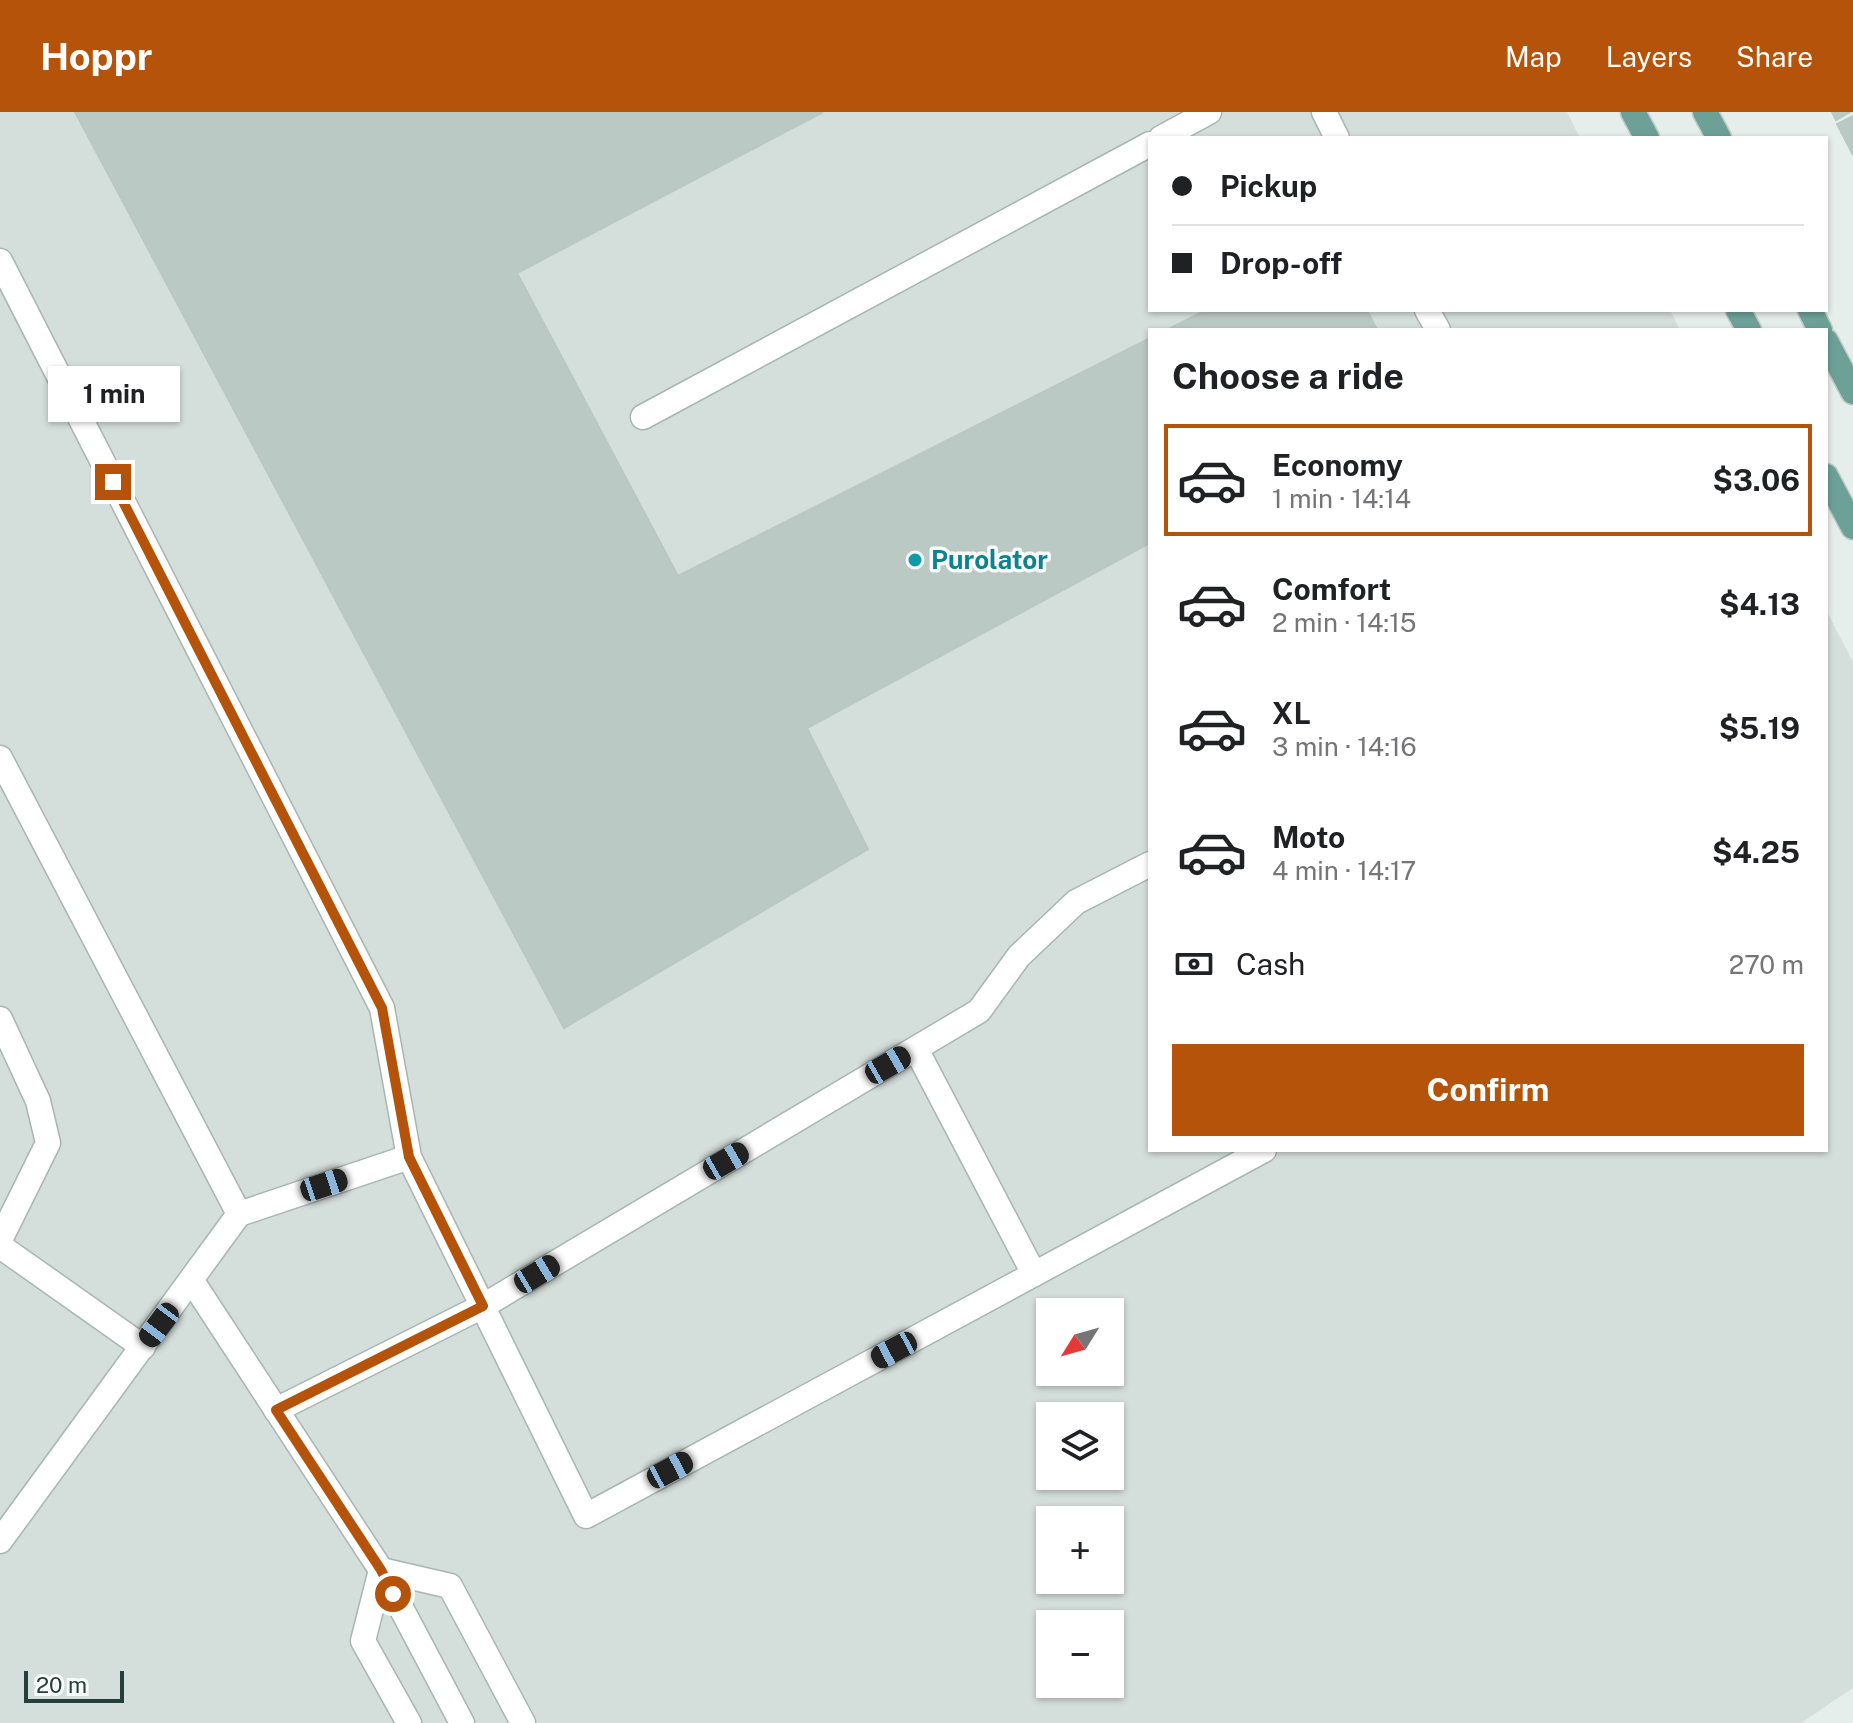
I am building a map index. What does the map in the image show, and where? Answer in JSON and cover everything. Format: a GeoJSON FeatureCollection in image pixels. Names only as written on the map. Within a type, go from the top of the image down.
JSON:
{"type":"FeatureCollection","features":[{"type":"Feature","properties":{"kind":"main road"},"geometry":{"type":"LineString","coordinates":[[1633,112],[1646,136]]}},
{"type":"Feature","properties":{"kind":"main road"},"geometry":{"type":"LineString","coordinates":[[1705,112],[1718,136]]}},
{"type":"Feature","properties":{"kind":"main road"},"geometry":{"type":"LineString","coordinates":[[1828,345],[1853,392]]}},
{"type":"Feature","properties":{"kind":"main road"},"geometry":{"type":"LineString","coordinates":[[1828,480],[1853,527]]}},
{"type":"Feature","properties":{"kind":"lane"},"geometry":{"type":"LineString","coordinates":[[1165,136],[1209,112]]}},
{"type":"Feature","properties":{"kind":"lane"},"geometry":{"type":"LineString","coordinates":[[1324,112],[1336,136]]}},
{"type":"Feature","properties":{"kind":"lane"},"geometry":{"type":"LineString","coordinates":[[643,417],[1148,145]]}},
{"type":"Feature","properties":{"kind":"lane"},"geometry":{"type":"LineString","coordinates":[[0,261],[382,1008],[409,1157],[586,1516],[1260,1152]]}},
{"type":"Feature","properties":{"kind":"lane"},"geometry":{"type":"LineString","coordinates":[[0,758],[239,1214]]}},
{"type":"Feature","properties":{"kind":"lane"},"geometry":{"type":"LineString","coordinates":[[276,1410],[483,1306],[979,1011],[1019,956],[1076,902],[1148,865]]}},
{"type":"Feature","properties":{"kind":"lane"},"geometry":{"type":"LineString","coordinates":[[0,1019],[38,1101],[48,1143],[0,1243],[143,1347]]}},
{"type":"Feature","properties":{"kind":"lane"},"geometry":{"type":"LineString","coordinates":[[916,1049],[1034,1274]]}},
{"type":"Feature","properties":{"kind":"lane"},"geometry":{"type":"LineString","coordinates":[[0,1541],[239,1214],[409,1157]]}},
{"type":"Feature","properties":{"kind":"lane"},"geometry":{"type":"LineString","coordinates":[[192,1281],[381,1570],[462,1723]]}},
{"type":"Feature","properties":{"kind":"lane"},"geometry":{"type":"LineString","coordinates":[[381,1570],[363,1641],[409,1723]]}},
{"type":"Feature","properties":{"kind":"lane"},"geometry":{"type":"LineString","coordinates":[[381,1570],[450,1586],[523,1723]]}},
{"type":"Feature","properties":{"kind":"shaded area"},"geometry":{"type":"Polygon","coordinates":[[[0,112],[1567,112],[1579,136],[1148,136],[1148,312],[1671,312],[1679,328],[1148,328],[1148,1152],[1828,1152],[1828,614],[1853,662],[1853,1688],[1801,1723],[0,1723],[0,112]]]}},
{"type":"Feature","properties":{"kind":"building","name":"Purolator"},"geometry":{"type":"Polygon","coordinates":[[[75,112],[823,112],[517,273],[678,576],[1148,339],[1148,544],[807,728],[868,849],[564,1028],[75,112]]]}},
{"type":"Feature","properties":{"kind":"building"},"geometry":{"type":"Polygon","coordinates":[[[1832,112],[1850,112],[1836,120],[1832,112]]]}},
{"type":"Feature","properties":{"kind":"building"},"geometry":{"type":"Polygon","coordinates":[[[1853,116],[1853,155],[1837,124],[1853,116]]]}},
{"type":"Feature","properties":{"kind":"building"},"geometry":{"type":"Polygon","coordinates":[[[1202,312],[1368,312],[1376,328],[1171,328],[1202,312]]]}},
{"type":"Feature","properties":{"kind":"place","name":"Purolator"},"geometry":{"type":"Point","coordinates":[915,560]}},
{"type":"Feature","properties":{"kind":"route"},"geometry":{"type":"LineString","coordinates":[[113,482],[382,1008],[409,1157],[483,1306],[276,1410],[381,1570],[393,1594]]}}]}
